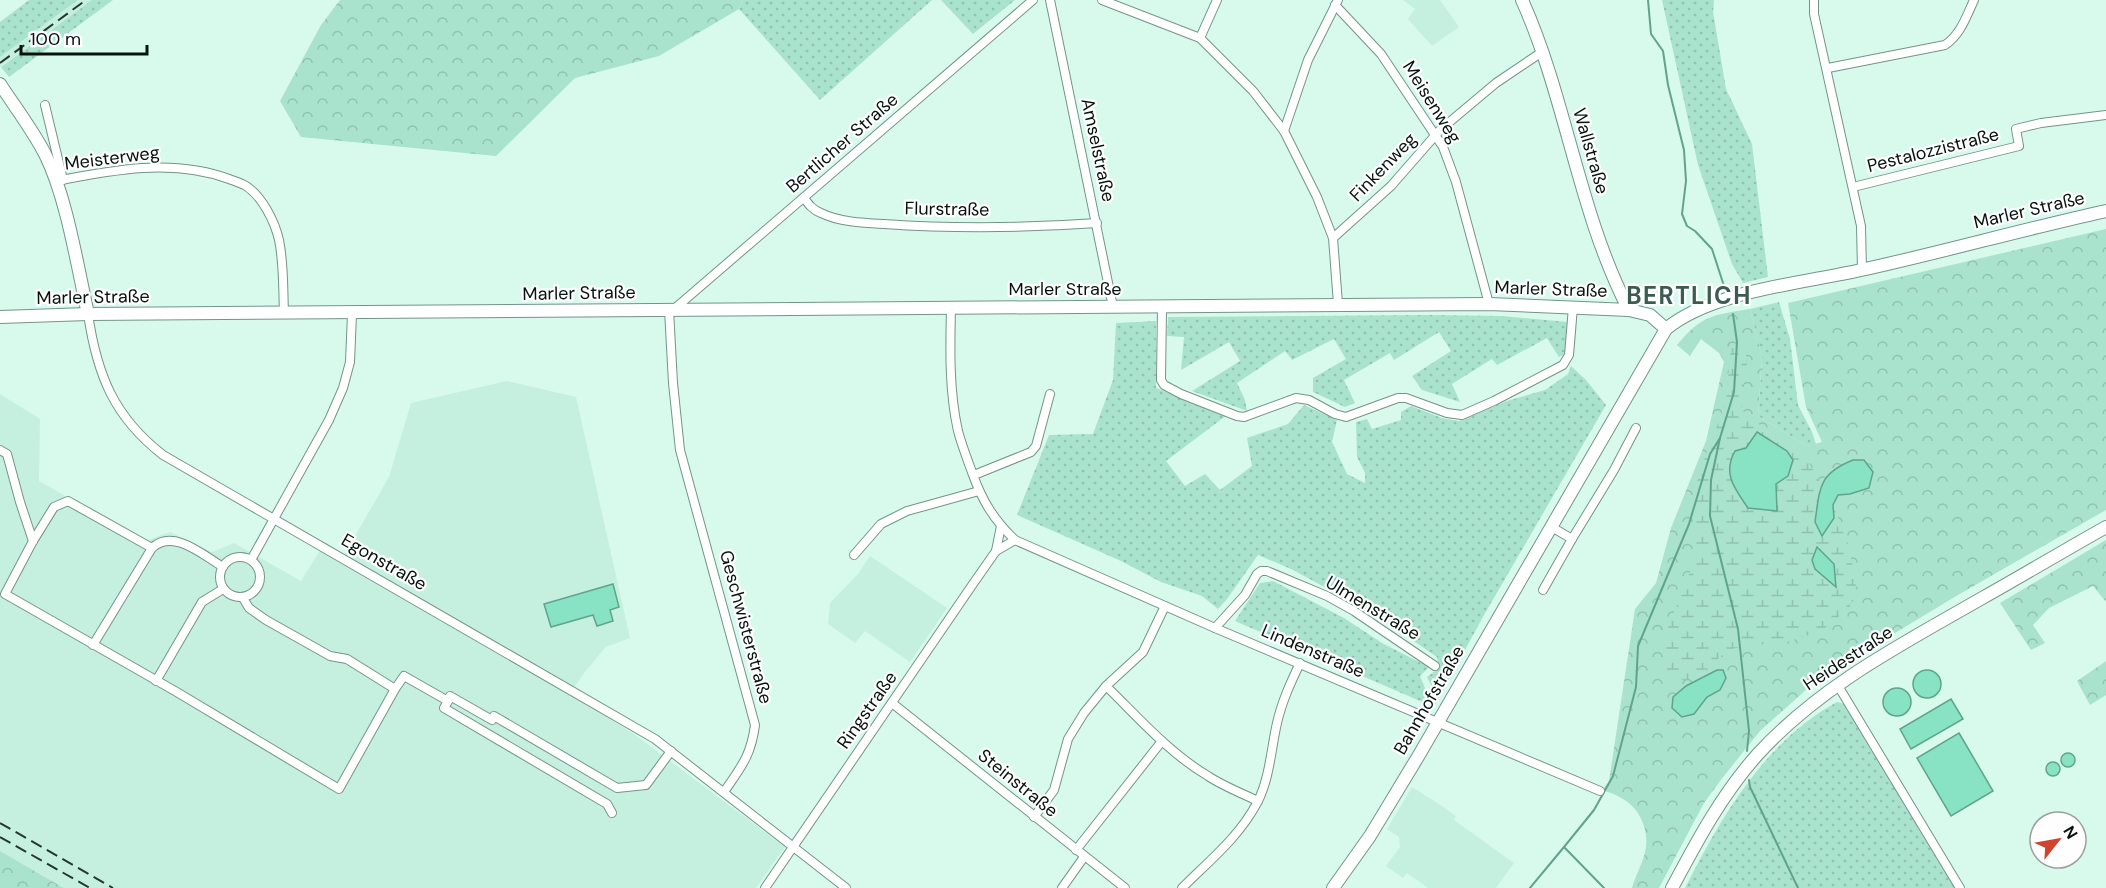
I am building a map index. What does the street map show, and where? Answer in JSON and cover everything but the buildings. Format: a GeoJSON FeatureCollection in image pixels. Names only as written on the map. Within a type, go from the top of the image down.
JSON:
{"type":"FeatureCollection","features":[{"type":"Feature","properties":{"kind":"main road","name":"Wallstraße"},"geometry":{"type":"LineString","coordinates":[[1522,0],[1542,52],[1570,141],[1596,236],[1629,310]]}},
{"type":"Feature","properties":{"kind":"main road"},"geometry":{"type":"LineString","coordinates":[[0,84],[32,132],[59,180],[88,314]]}},
{"type":"Feature","properties":{"kind":"main road","name":"Marler Straße"},"geometry":{"type":"LineString","coordinates":[[0,318],[88,314],[352,314],[1489,304],[1629,310],[1650,315],[1666,329],[1682,317],[1716,302],[1862,270],[2106,211]]}},
{"type":"Feature","properties":{"kind":"main road","name":"Bahnhofstraße"},"geometry":{"type":"LineString","coordinates":[[1333,888],[1370,836],[1438,723],[1666,329]]}},
{"type":"Feature","properties":{"kind":"main road","name":"Heidestraße"},"geometry":{"type":"LineString","coordinates":[[1672,888],[1721,802],[1749,765],[1791,721],[1837,684],[1910,639],[2106,527]]}},
{"type":"Feature","properties":{"kind":"street","name":"Bertlicher Straße"},"geometry":{"type":"LineString","coordinates":[[670,310],[804,198],[1033,0]]}},
{"type":"Feature","properties":{"kind":"street","name":"Amselstraße"},"geometry":{"type":"LineString","coordinates":[[1050,0],[1113,307]]}},
{"type":"Feature","properties":{"kind":"street"},"geometry":{"type":"LineString","coordinates":[[1102,0],[1200,38],[1253,91],[1284,131],[1317,197],[1333,238],[1338,304]]}},
{"type":"Feature","properties":{"kind":"street"},"geometry":{"type":"LineString","coordinates":[[1200,38],[1217,0]]}},
{"type":"Feature","properties":{"kind":"street"},"geometry":{"type":"LineString","coordinates":[[1814,0],[1814,14],[1828,68],[1861,226],[1862,270]]}},
{"type":"Feature","properties":{"kind":"street"},"geometry":{"type":"LineString","coordinates":[[1828,68],[1945,45],[1954,39],[1960,30],[1974,0]]}},
{"type":"Feature","properties":{"kind":"street"},"geometry":{"type":"LineString","coordinates":[[1284,131],[1308,60],[1336,3]]}},
{"type":"Feature","properties":{"kind":"street","name":"Meisenweg"},"geometry":{"type":"LineString","coordinates":[[1336,3],[1381,54],[1443,147],[1482,272],[1489,304]]}},
{"type":"Feature","properties":{"kind":"street","name":"Finkenweg"},"geometry":{"type":"LineString","coordinates":[[1333,238],[1391,186],[1440,130],[1496,83],[1542,52]]}},
{"type":"Feature","properties":{"kind":"street"},"geometry":{"type":"LineString","coordinates":[[45,105],[59,180]]}},
{"type":"Feature","properties":{"kind":"street","name":"Pestalozzistraße"},"geometry":{"type":"LineString","coordinates":[[1853,187],[2019,146],[2016,129],[2053,121],[2106,115]]}},
{"type":"Feature","properties":{"kind":"street","name":"Meisterweg"},"geometry":{"type":"LineString","coordinates":[[59,180],[127,169],[173,167],[212,173],[245,186],[258,197],[271,219],[279,240],[284,314]]}},
{"type":"Feature","properties":{"kind":"street","name":"Flurstraße"},"geometry":{"type":"LineString","coordinates":[[804,198],[821,214],[861,222],[916,226],[1036,227],[1097,223]]}},
{"type":"Feature","properties":{"kind":"street"},"geometry":{"type":"LineString","coordinates":[[1162,307],[1161,380],[1164,385],[1237,416],[1251,416],[1296,398],[1309,400],[1335,414],[1346,417],[1398,398],[1406,398],[1447,413],[1462,415],[1494,401],[1563,365],[1569,355],[1573,307]]}},
{"type":"Feature","properties":{"kind":"street"},"geometry":{"type":"LineString","coordinates":[[951,308],[952,401],[958,434],[979,491],[1001,526],[1015,540]]}},
{"type":"Feature","properties":{"kind":"street","name":"Geschwisterstraße"},"geometry":{"type":"LineString","coordinates":[[670,310],[673,382],[680,450],[755,725],[748,757],[724,792]]}},
{"type":"Feature","properties":{"kind":"street","name":"Egonstraße"},"geometry":{"type":"LineString","coordinates":[[88,314],[97,363],[104,382],[127,421],[145,441],[164,455],[627,722],[671,751],[724,792]]}},
{"type":"Feature","properties":{"kind":"street"},"geometry":{"type":"LineString","coordinates":[[251,560],[329,420],[343,388],[350,362],[352,314]]}},
{"type":"Feature","properties":{"kind":"street"},"geometry":{"type":"LineString","coordinates":[[974,475],[1030,452],[1036,446],[1050,394]]}},
{"type":"Feature","properties":{"kind":"street"},"geometry":{"type":"LineString","coordinates":[[1543,590],[1614,470],[1636,428]]}},
{"type":"Feature","properties":{"kind":"street"},"geometry":{"type":"LineString","coordinates":[[0,450],[7,454],[33,541]]}},
{"type":"Feature","properties":{"kind":"street"},"geometry":{"type":"LineString","coordinates":[[854,555],[881,524],[907,511],[979,491]]}},
{"type":"Feature","properties":{"kind":"street"},"geometry":{"type":"LineString","coordinates":[[152,548],[68,501],[54,507],[5,594],[339,789],[404,676],[448,701]]}},
{"type":"Feature","properties":{"kind":"street","name":"Ringstraße"},"geometry":{"type":"LineString","coordinates":[[765,888],[996,551],[1001,526]]}},
{"type":"Feature","properties":{"kind":"street"},"geometry":{"type":"LineString","coordinates":[[1550,526],[1572,539]]}},
{"type":"Feature","properties":{"kind":"street"},"geometry":{"type":"LineString","coordinates":[[93,645],[152,548],[158,542],[166,539],[178,541],[223,567]]}},
{"type":"Feature","properties":{"kind":"street","name":"Ringstraße"},"geometry":{"type":"LineString","coordinates":[[996,551],[1015,540]]}},
{"type":"Feature","properties":{"kind":"street","name":"Lindenstraße"},"geometry":{"type":"LineString","coordinates":[[1015,540],[1215,628],[1600,790]]}},
{"type":"Feature","properties":{"kind":"street"},"geometry":{"type":"LineString","coordinates":[[232,558],[251,560],[259,569],[261,581],[254,592],[243,598],[232,596],[224,589],[220,578],[223,567],[232,558]]}},
{"type":"Feature","properties":{"kind":"street","name":"Ulmenstraße"},"geometry":{"type":"LineString","coordinates":[[1215,628],[1245,595],[1257,574],[1267,571],[1327,596],[1354,611],[1435,666]]}},
{"type":"Feature","properties":{"kind":"street"},"geometry":{"type":"LineString","coordinates":[[156,681],[202,602],[224,589]]}},
{"type":"Feature","properties":{"kind":"street"},"geometry":{"type":"LineString","coordinates":[[243,598],[249,608],[276,626],[330,656],[347,658],[395,689]]}},
{"type":"Feature","properties":{"kind":"street"},"geometry":{"type":"LineString","coordinates":[[1034,817],[1054,790],[1068,739],[1084,713],[1106,686],[1143,652],[1165,606]]}},
{"type":"Feature","properties":{"kind":"street"},"geometry":{"type":"LineString","coordinates":[[1182,888],[1234,837],[1258,801],[1265,780],[1277,720],[1285,694],[1300,663]]}},
{"type":"Feature","properties":{"kind":"street"},"geometry":{"type":"LineString","coordinates":[[1837,684],[1960,888]]}},
{"type":"Feature","properties":{"kind":"street"},"geometry":{"type":"LineString","coordinates":[[1106,686],[1161,741],[1208,777],[1258,801]]}},
{"type":"Feature","properties":{"kind":"street"},"geometry":{"type":"LineString","coordinates":[[612,813],[607,804],[444,708],[450,696],[492,720],[494,716],[617,788],[646,785],[671,751]]}},
{"type":"Feature","properties":{"kind":"street","name":"Steinstraße"},"geometry":{"type":"LineString","coordinates":[[892,704],[1125,888]]}},
{"type":"Feature","properties":{"kind":"street"},"geometry":{"type":"LineString","coordinates":[[1076,850],[1161,741]]}},
{"type":"Feature","properties":{"kind":"street"},"geometry":{"type":"LineString","coordinates":[[724,792],[846,888]]}},
{"type":"Feature","properties":{"kind":"street"},"geometry":{"type":"LineString","coordinates":[[1062,888],[1084,857]]}},
{"type":"Feature","properties":{"kind":"shaded area"},"geometry":{"type":"Polygon","coordinates":[[[78,0],[92,0],[0,67],[0,57],[78,0]]]}},
{"type":"Feature","properties":{"kind":"shaded area"},"geometry":{"type":"Polygon","coordinates":[[[1403,0],[1440,0],[1459,27],[1432,46],[1408,19],[1415,9],[1403,0]]]}},
{"type":"Feature","properties":{"kind":"shaded area"},"geometry":{"type":"Polygon","coordinates":[[[507,381],[576,397],[630,638],[606,647],[570,694],[634,734],[785,847],[756,888],[64,888],[0,851],[0,394],[40,419],[39,481],[145,541],[170,532],[212,552],[234,543],[301,581],[325,542],[344,555],[389,477],[411,403],[507,381]]]}},
{"type":"Feature","properties":{"kind":"shaded area"},"geometry":{"type":"Polygon","coordinates":[[[1757,432],[1787,451],[1793,460],[1788,476],[1776,484],[1777,511],[1748,508],[1735,488],[1730,474],[1731,459],[1735,451],[1746,448],[1757,432]]]}},
{"type":"Feature","properties":{"kind":"shaded area"},"geometry":{"type":"Polygon","coordinates":[[[1853,460],[1864,460],[1873,472],[1869,488],[1838,495],[1833,505],[1834,518],[1822,536],[1815,522],[1820,491],[1833,471],[1853,460]]]}},
{"type":"Feature","properties":{"kind":"shaded area"},"geometry":{"type":"Polygon","coordinates":[[[1817,547],[1834,564],[1836,587],[1815,569],[1812,560],[1817,547]]]}},
{"type":"Feature","properties":{"kind":"shaded area"},"geometry":{"type":"Polygon","coordinates":[[[870,556],[947,608],[910,662],[865,631],[855,643],[828,624],[830,603],[858,574],[870,556]]]}},
{"type":"Feature","properties":{"kind":"shaded area"},"geometry":{"type":"Polygon","coordinates":[[[613,584],[619,607],[610,610],[613,621],[597,626],[593,615],[551,627],[544,604],[613,584]]]}},
{"type":"Feature","properties":{"kind":"shaded area"},"geometry":{"type":"Polygon","coordinates":[[[1717,670],[1723,670],[1726,678],[1720,690],[1707,697],[1694,714],[1682,717],[1672,708],[1673,697],[1686,686],[1717,670]]]}},
{"type":"Feature","properties":{"kind":"shaded area"},"geometry":{"type":"Polygon","coordinates":[[[1927,670],[1937,674],[1941,684],[1937,694],[1927,698],[1917,694],[1913,684],[1917,674],[1927,670]]]}},
{"type":"Feature","properties":{"kind":"shaded area"},"geometry":{"type":"Polygon","coordinates":[[[1897,688],[1907,692],[1911,702],[1907,712],[1897,716],[1887,712],[1883,702],[1887,692],[1897,688]]]}},
{"type":"Feature","properties":{"kind":"shaded area"},"geometry":{"type":"Polygon","coordinates":[[[1951,699],[1963,719],[1911,749],[1900,729],[1951,699]]]}},
{"type":"Feature","properties":{"kind":"shaded area"},"geometry":{"type":"Polygon","coordinates":[[[1959,733],[1993,791],[1951,816],[1917,758],[1959,733]]]}},
{"type":"Feature","properties":{"kind":"shaded area"},"geometry":{"type":"Polygon","coordinates":[[[2068,753],[2073,755],[2075,760],[2073,765],[2068,767],[2063,765],[2061,760],[2063,755],[2068,753]]]}},
{"type":"Feature","properties":{"kind":"shaded area"},"geometry":{"type":"Polygon","coordinates":[[[2053,762],[2058,764],[2060,769],[2058,774],[2053,776],[2048,774],[2046,769],[2048,764],[2053,762]]]}},
{"type":"Feature","properties":{"kind":"shaded area"},"geometry":{"type":"Polygon","coordinates":[[[1412,787],[1456,816],[1454,820],[1514,863],[1496,888],[1428,888],[1407,873],[1403,878],[1386,866],[1400,847],[1399,837],[1387,829],[1412,787]]]}},
{"type":"Feature","properties":{"kind":"green space"},"geometry":{"type":"Polygon","coordinates":[[[29,0],[78,0],[0,57],[0,22],[29,0]]]}},
{"type":"Feature","properties":{"kind":"green space"},"geometry":{"type":"Polygon","coordinates":[[[92,0],[113,0],[9,77],[1,67],[92,0]]]}},
{"type":"Feature","properties":{"kind":"green space"},"geometry":{"type":"Polygon","coordinates":[[[340,0],[743,0],[739,9],[659,56],[575,78],[496,156],[301,137],[280,101],[321,25],[340,0]]]}},
{"type":"Feature","properties":{"kind":"green space"},"geometry":{"type":"Polygon","coordinates":[[[743,0],[932,0],[820,100],[739,9],[743,0]]]}},
{"type":"Feature","properties":{"kind":"green space"},"geometry":{"type":"Polygon","coordinates":[[[941,0],[1015,0],[973,34],[941,0]]]}},
{"type":"Feature","properties":{"kind":"green space"},"geometry":{"type":"Polygon","coordinates":[[[1662,0],[1714,0],[1713,12],[1726,89],[1752,144],[1768,277],[1743,283],[1732,264],[1698,165],[1662,0]]]}},
{"type":"Feature","properties":{"kind":"green space"},"geometry":{"type":"Polygon","coordinates":[[[2106,229],[2106,510],[1817,680],[1760,731],[1720,781],[1704,803],[1659,888],[1632,888],[1645,852],[1646,837],[1643,822],[1629,803],[1602,790],[1609,781],[1635,609],[1656,583],[1671,528],[1706,441],[1724,362],[1719,353],[1701,339],[1690,356],[1677,345],[1701,322],[1709,318],[1750,309],[1762,357],[1758,416],[1807,446],[1822,442],[1806,407],[1788,303],[2106,229]]]}},
{"type":"Feature","properties":{"kind":"green space"},"geometry":{"type":"Polygon","coordinates":[[[1779,302],[1790,339],[1798,405],[1816,444],[1807,446],[1758,416],[1762,358],[1750,309],[1779,302]]]}},
{"type":"Feature","properties":{"kind":"green space"},"geometry":{"type":"Polygon","coordinates":[[[1502,316],[1568,322],[1565,354],[1559,357],[1547,338],[1497,365],[1492,359],[1452,384],[1460,402],[1422,390],[1412,376],[1451,351],[1439,332],[1394,360],[1390,353],[1344,380],[1355,403],[1345,407],[1313,392],[1313,378],[1346,359],[1334,339],[1292,360],[1285,351],[1237,383],[1245,400],[1247,411],[1192,391],[1240,361],[1229,342],[1181,370],[1184,337],[1167,336],[1168,317],[1502,316]]]}},
{"type":"Feature","properties":{"kind":"green space"},"geometry":{"type":"Polygon","coordinates":[[[1156,321],[1156,388],[1227,415],[1166,461],[1185,486],[1205,474],[1220,490],[1252,466],[1247,438],[1288,424],[1304,405],[1337,420],[1332,442],[1347,474],[1365,483],[1365,473],[1357,457],[1356,422],[1367,419],[1372,429],[1401,420],[1401,412],[1411,406],[1442,418],[1459,421],[1507,401],[1545,390],[1568,374],[1571,366],[1586,380],[1606,405],[1484,615],[1434,707],[1432,687],[1427,677],[1439,668],[1437,657],[1376,615],[1291,569],[1258,555],[1218,609],[1202,596],[1161,582],[1121,561],[1017,515],[1049,435],[1093,434],[1113,380],[1116,323],[1156,321]]]}},
{"type":"Feature","properties":{"kind":"green space"},"geometry":{"type":"Polygon","coordinates":[[[1738,344],[1745,351],[1747,360],[1741,400],[1743,410],[1748,418],[1800,448],[1831,500],[1849,546],[1857,593],[1849,608],[1821,631],[1778,645],[1754,644],[1728,650],[1706,669],[1687,680],[1674,679],[1665,665],[1661,645],[1694,562],[1696,487],[1721,416],[1727,389],[1731,348],[1738,344]]]}},
{"type":"Feature","properties":{"kind":"green space"},"geometry":{"type":"Polygon","coordinates":[[[2106,540],[2106,602],[2093,586],[2049,608],[2033,625],[2045,643],[2031,650],[2000,603],[2106,540]]]}},
{"type":"Feature","properties":{"kind":"green space"},"geometry":{"type":"Polygon","coordinates":[[[1273,581],[1344,618],[1382,643],[1429,667],[1420,676],[1428,695],[1427,704],[1235,621],[1260,583],[1273,581]]]}},
{"type":"Feature","properties":{"kind":"green space"},"geometry":{"type":"Polygon","coordinates":[[[2106,661],[2106,695],[2090,705],[2077,681],[2106,661]]]}},
{"type":"Feature","properties":{"kind":"green space"},"geometry":{"type":"Polygon","coordinates":[[[1837,702],[1846,704],[1956,888],[1685,888],[1730,808],[1767,759],[1811,718],[1837,702]]]}},
{"type":"Feature","properties":{"kind":"green space"},"geometry":{"type":"Polygon","coordinates":[[[0,851],[64,888],[0,888],[0,851]]]}},
{"type":"Feature","properties":{"kind":"waterway"},"geometry":{"type":"LineString","coordinates":[[1648,0],[1651,34],[1663,51],[1668,85],[1684,150],[1686,181],[1682,214],[1687,226],[1712,249],[1724,286]]}},
{"type":"Feature","properties":{"kind":"waterway"},"geometry":{"type":"LineString","coordinates":[[1733,314],[1737,342],[1734,392],[1720,438],[1711,480],[1710,516],[1738,629],[1749,731],[1747,751]]}},
{"type":"Feature","properties":{"kind":"waterway"},"geometry":{"type":"LineString","coordinates":[[1604,888],[1564,847],[1594,810],[1613,776],[1636,687],[1638,646],[1689,524],[1710,454],[1720,438]]}},
{"type":"Feature","properties":{"kind":"waterway"},"geometry":{"type":"LineString","coordinates":[[1749,780],[1750,787],[1798,888]]}},
{"type":"Feature","properties":{"kind":"waterway"},"geometry":{"type":"LineString","coordinates":[[1530,888],[1564,847]]}},
{"type":"Feature","properties":{"kind":"railway"},"geometry":{"type":"LineString","coordinates":[[0,63],[86,0]]}},
{"type":"Feature","properties":{"kind":"railway"},"geometry":{"type":"LineString","coordinates":[[0,823],[113,888]]}},
{"type":"Feature","properties":{"kind":"railway"},"geometry":{"type":"LineString","coordinates":[[0,837],[90,888]]}},
{"type":"Feature","properties":{"kind":"district","name":"BERTLICH"},"geometry":{"type":"Point","coordinates":[1689,296]}}]}
